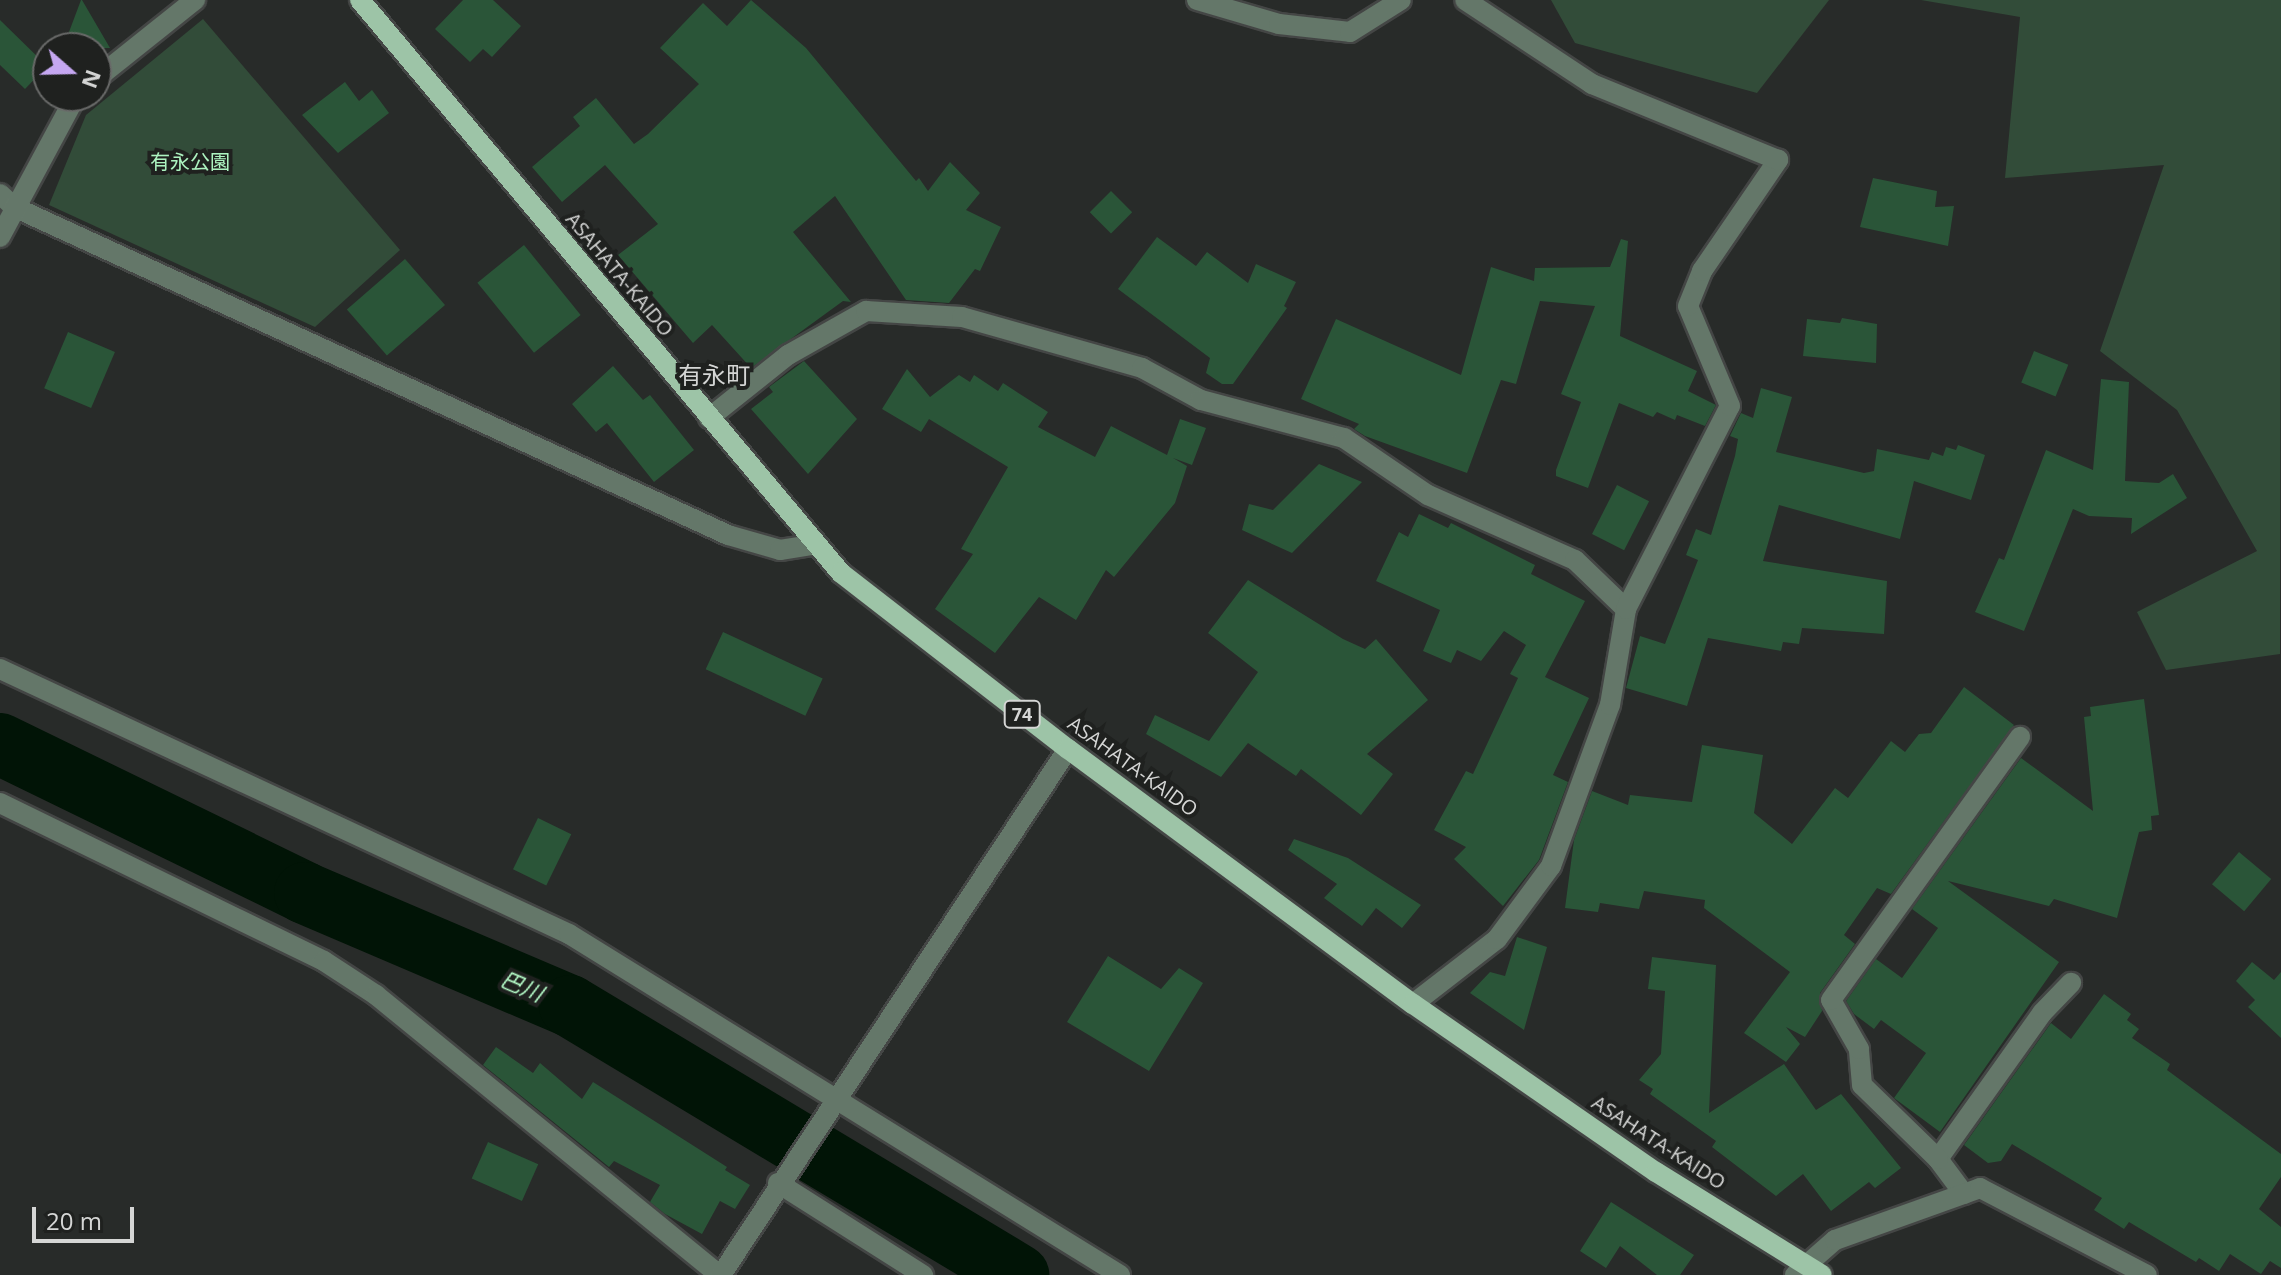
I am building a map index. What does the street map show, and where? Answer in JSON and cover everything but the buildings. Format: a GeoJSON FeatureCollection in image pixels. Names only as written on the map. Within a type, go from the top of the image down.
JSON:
{"type":"FeatureCollection","features":[{"type":"Feature","properties":{"kind":"main road","name":"ASAHATA-KAIDO"},"geometry":{"type":"LineString","coordinates":[[360,0],[841,573],[1068,749],[1413,1004],[1656,1172],[1809,1272]]}},
{"type":"Feature","properties":{"kind":"street"},"geometry":{"type":"LineString","coordinates":[[112,66],[195,0]]}},
{"type":"Feature","properties":{"kind":"street"},"geometry":{"type":"LineString","coordinates":[[1197,0],[1279,24],[1350,32],[1401,0]]}},
{"type":"Feature","properties":{"kind":"street"},"geometry":{"type":"LineString","coordinates":[[1413,1004],[1497,939],[1551,866],[1610,705],[1626,609],[1730,406],[1688,306],[1702,271],[1778,160],[1592,84],[1465,0]]}},
{"type":"Feature","properties":{"kind":"street"},"geometry":{"type":"LineString","coordinates":[[0,237],[7,200],[65,112]]}},
{"type":"Feature","properties":{"kind":"street"},"geometry":{"type":"LineString","coordinates":[[7,200],[728,535],[780,550],[816,544]]}},
{"type":"Feature","properties":{"kind":"street"},"geometry":{"type":"LineString","coordinates":[[709,418],[788,355],[866,311],[962,317],[1142,368],[1201,400],[1344,438],[1428,495],[1575,560],[1626,609]]}},
{"type":"Feature","properties":{"kind":"street"},"geometry":{"type":"LineString","coordinates":[[0,669],[569,934],[1120,1275]]}},
{"type":"Feature","properties":{"kind":"street"},"geometry":{"type":"LineString","coordinates":[[1964,1194],[1938,1159],[1862,1085],[1859,1049],[1831,1000],[2020,737]]}},
{"type":"Feature","properties":{"kind":"street"},"geometry":{"type":"LineString","coordinates":[[0,803],[337,970],[720,1275],[1068,749]]}},
{"type":"Feature","properties":{"kind":"street"},"geometry":{"type":"LineString","coordinates":[[1938,1159],[2042,1013],[2071,983]]}},
{"type":"Feature","properties":{"kind":"street"},"geometry":{"type":"LineString","coordinates":[[778,1183],[923,1275]]}},
{"type":"Feature","properties":{"kind":"street"},"geometry":{"type":"LineString","coordinates":[[1809,1272],[1835,1240],[1980,1188],[2147,1275]]}},
{"type":"Feature","properties":{"kind":"green space"},"geometry":{"type":"Polygon","coordinates":[[[1551,0],[1829,0],[1757,93],[1575,43],[1551,0]]]}},
{"type":"Feature","properties":{"kind":"green space"},"geometry":{"type":"Polygon","coordinates":[[[1921,0],[2281,0],[2280,654],[2166,670],[2137,612],[2257,551],[2177,410],[2100,351],[2164,165],[2005,178],[2020,17],[1921,0]]]}},
{"type":"Feature","properties":{"kind":"green space","name":"有永公園"},"geometry":{"type":"Polygon","coordinates":[[[203,19],[400,250],[315,327],[49,205],[86,115],[90,112],[112,112],[112,94],[203,19]]]}},
{"type":"Feature","properties":{"kind":"waterway","name":"巴川"},"geometry":{"type":"LineString","coordinates":[[0,744],[305,893],[570,1006],[1018,1275]]}},
{"type":"Feature","properties":{"kind":"district","name":"有永町"},"geometry":{"type":"Point","coordinates":[714,375]}}]}
